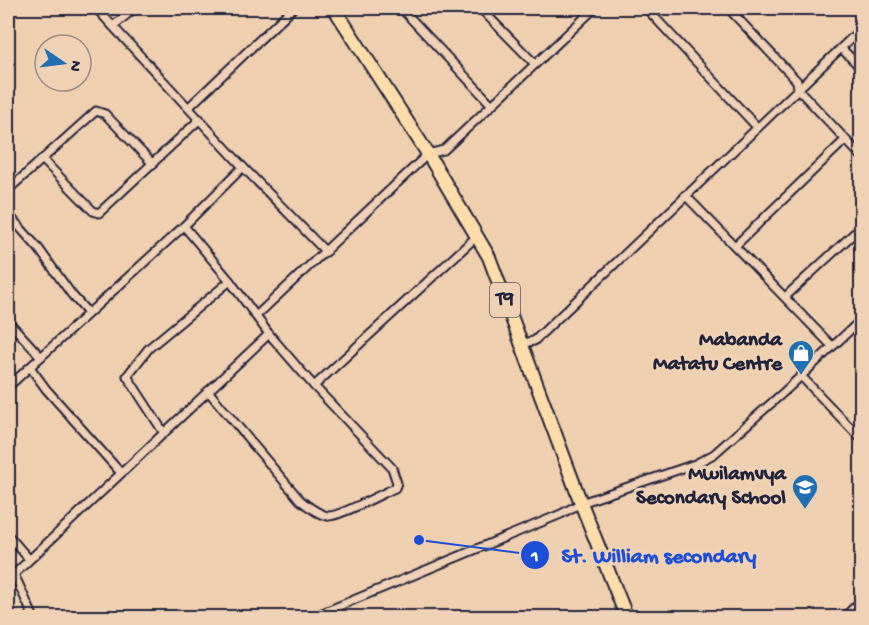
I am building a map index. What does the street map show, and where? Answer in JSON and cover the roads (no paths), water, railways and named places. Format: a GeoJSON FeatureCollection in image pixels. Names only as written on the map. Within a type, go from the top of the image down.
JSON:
{"type":"FeatureCollection","features":[{"type":"Feature","properties":{"kind":"highway","name":"T9"},"geometry":{"type":"LineString","coordinates":[[334,8],[428,154],[489,257],[581,503],[627,618]]}},
{"type":"Feature","properties":{"kind":"street"},"geometry":{"type":"LineString","coordinates":[[96,8],[243,167],[326,252]]}},
{"type":"Feature","properties":{"kind":"street"},"geometry":{"type":"LineString","coordinates":[[113,26],[135,8]]}},
{"type":"Feature","properties":{"kind":"street"},"geometry":{"type":"LineString","coordinates":[[189,107],[293,8]]}},
{"type":"Feature","properties":{"kind":"street"},"geometry":{"type":"LineString","coordinates":[[401,8],[492,105]]}},
{"type":"Feature","properties":{"kind":"street"},"geometry":{"type":"LineString","coordinates":[[480,8],[535,64]]}},
{"type":"Feature","properties":{"kind":"street"},"geometry":{"type":"LineString","coordinates":[[256,316],[428,154],[444,150],[595,8]]}},
{"type":"Feature","properties":{"kind":"street"},"geometry":{"type":"LineString","coordinates":[[646,8],[757,127]]}},
{"type":"Feature","properties":{"kind":"street"},"geometry":{"type":"LineString","coordinates":[[728,8],[797,81],[798,89],[861,157]]}},
{"type":"Feature","properties":{"kind":"street"},"geometry":{"type":"LineString","coordinates":[[522,343],[534,341],[861,28]]}},
{"type":"Feature","properties":{"kind":"street"},"geometry":{"type":"LineString","coordinates":[[841,48],[861,69]]}},
{"type":"Feature","properties":{"kind":"street"},"geometry":{"type":"LineString","coordinates":[[8,190],[96,111],[105,114],[153,164]]}},
{"type":"Feature","properties":{"kind":"street"},"geometry":{"type":"LineString","coordinates":[[42,159],[93,211],[99,213],[200,120]]}},
{"type":"Feature","properties":{"kind":"street"},"geometry":{"type":"LineString","coordinates":[[735,246],[846,140]]}},
{"type":"Feature","properties":{"kind":"street"},"geometry":{"type":"LineString","coordinates":[[8,387],[184,226],[243,167]]}},
{"type":"Feature","properties":{"kind":"street"},"geometry":{"type":"LineString","coordinates":[[686,195],[832,346]]}},
{"type":"Feature","properties":{"kind":"street"},"geometry":{"type":"LineString","coordinates":[[8,214],[39,249],[88,314]]}},
{"type":"Feature","properties":{"kind":"street"},"geometry":{"type":"LineString","coordinates":[[184,226],[230,281],[269,334],[314,386],[392,468],[397,483],[395,488],[329,516],[316,511],[300,500],[208,391]]}},
{"type":"Feature","properties":{"kind":"street"},"geometry":{"type":"LineString","coordinates":[[785,297],[861,226]]}},
{"type":"Feature","properties":{"kind":"street"},"geometry":{"type":"LineString","coordinates":[[314,386],[476,237]]}},
{"type":"Feature","properties":{"kind":"street"},"geometry":{"type":"LineString","coordinates":[[164,433],[127,376],[149,348],[230,281]]}},
{"type":"Feature","properties":{"kind":"street"},"geometry":{"type":"LineString","coordinates":[[310,618],[561,514],[581,503],[695,465],[714,454],[861,319]]}},
{"type":"Feature","properties":{"kind":"street"},"geometry":{"type":"LineString","coordinates":[[8,321],[41,357]]}},
{"type":"Feature","properties":{"kind":"street"},"geometry":{"type":"LineString","coordinates":[[8,580],[269,334]]}},
{"type":"Feature","properties":{"kind":"street"},"geometry":{"type":"LineString","coordinates":[[30,367],[45,389],[121,473]]}},
{"type":"Feature","properties":{"kind":"street"},"geometry":{"type":"LineString","coordinates":[[801,376],[861,440]]}},
{"type":"Feature","properties":{"kind":"street"},"geometry":{"type":"LineString","coordinates":[[8,535],[29,560]]}},
{"type":"Feature","properties":{"kind":"street"},"geometry":{"type":"LineString","coordinates":[[14,574],[34,618]]}},
{"type":"Feature","properties":{"kind":"street"},"geometry":{"type":"LineString","coordinates":[[843,618],[861,600]]}},
{"type":"Feature","properties":{"kind":"place","name":"Mabanda Matatu Centre"},"geometry":{"type":"Point","coordinates":[801,376]}},
{"type":"Feature","properties":{"kind":"place","name":"Mwilamvya Secondary School"},"geometry":{"type":"Point","coordinates":[805,510]}},
{"type":"Feature","properties":{"kind":"place","name":"St. William secondary"},"geometry":{"type":"Point","coordinates":[419,540]}}]}
